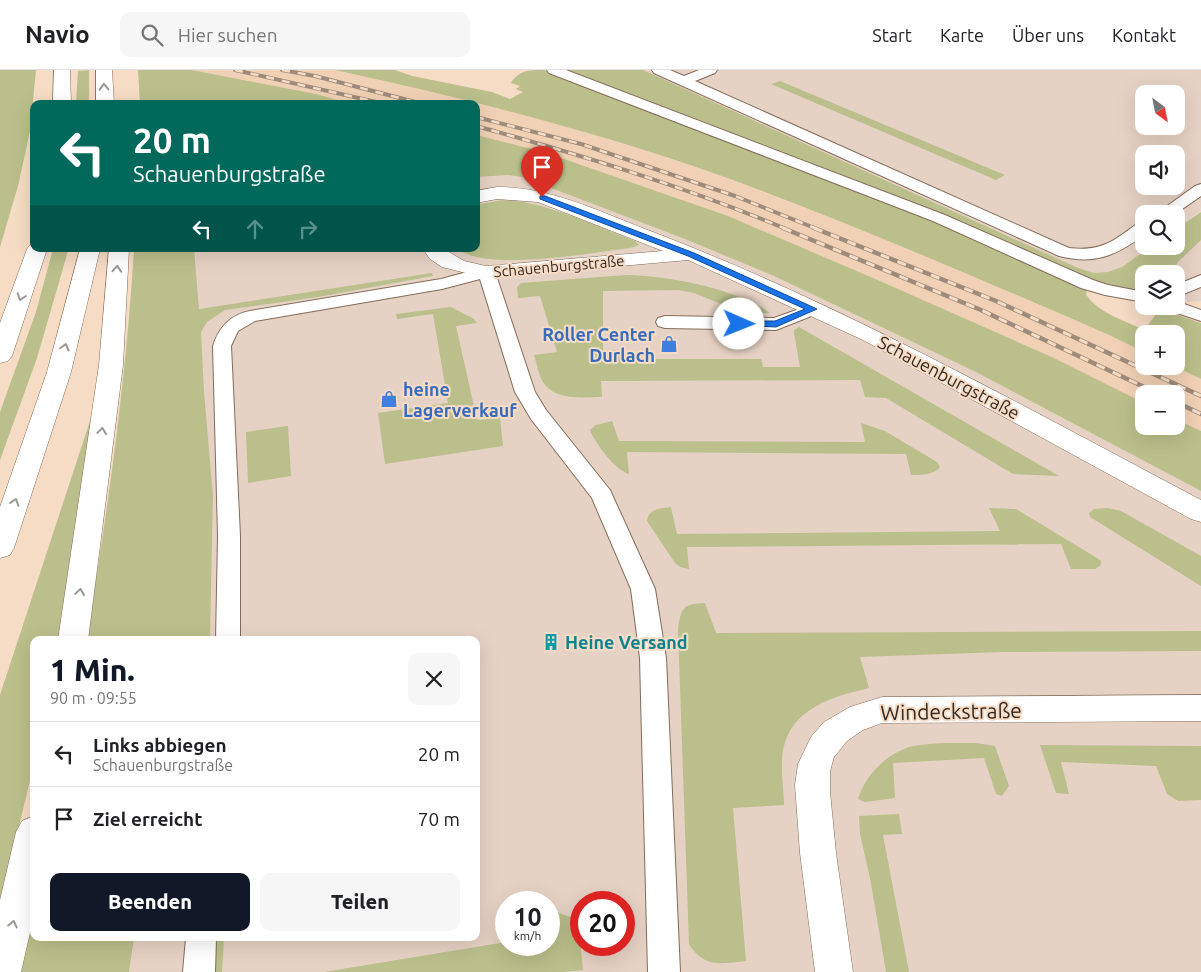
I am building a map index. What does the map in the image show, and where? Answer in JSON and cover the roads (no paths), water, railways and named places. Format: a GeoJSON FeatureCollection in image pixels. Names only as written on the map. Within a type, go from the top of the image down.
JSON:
{"type":"FeatureCollection","features":[{"type":"Feature","properties":{"kind":"main road"},"geometry":{"type":"LineString","coordinates":[[62,70],[62,100]]}},
{"type":"Feature","properties":{"kind":"main road"},"geometry":{"type":"LineString","coordinates":[[104,70],[105,100]]}},
{"type":"Feature","properties":{"kind":"main road","name":"Schauenburgstraße"},"geometry":{"type":"LineString","coordinates":[[480,196],[504,193],[542,197],[691,254],[871,335],[1201,512]]}},
{"type":"Feature","properties":{"kind":"main road"},"geometry":{"type":"LineString","coordinates":[[0,356],[36,252]]}},
{"type":"Feature","properties":{"kind":"main road"},"geometry":{"type":"LineString","coordinates":[[0,548],[59,372],[89,252]]}},
{"type":"Feature","properties":{"kind":"main road"},"geometry":{"type":"LineString","coordinates":[[74,636],[111,365],[119,252]]}},
{"type":"Feature","properties":{"kind":"main road","name":"Schauenburgstraße"},"geometry":{"type":"LineString","coordinates":[[436,252],[447,261],[470,270],[486,272],[691,254]]}},
{"type":"Feature","properties":{"kind":"main road","name":"Windeckstraße"},"geometry":{"type":"LineString","coordinates":[[834,972],[818,863],[812,774],[818,756],[840,726],[859,716],[882,710],[1201,708]]}},
{"type":"Feature","properties":{"kind":"main road"},"geometry":{"type":"LineString","coordinates":[[2,972],[30,850]]}},
{"type":"Feature","properties":{"kind":"lane"},"geometry":{"type":"LineString","coordinates":[[554,70],[922,211],[1087,284],[1105,290],[1135,295]]}},
{"type":"Feature","properties":{"kind":"lane"},"geometry":{"type":"LineString","coordinates":[[659,70],[1065,252],[1083,256],[1108,251],[1135,233]]}},
{"type":"Feature","properties":{"kind":"lane"},"geometry":{"type":"LineString","coordinates":[[684,81],[710,70]]}},
{"type":"Feature","properties":{"kind":"lane"},"geometry":{"type":"LineString","coordinates":[[1177,205],[1201,189]]}},
{"type":"Feature","properties":{"kind":"lane"},"geometry":{"type":"LineString","coordinates":[[228,636],[229,536],[222,346],[225,333],[236,322],[250,316],[442,284],[486,272],[525,392],[538,414],[602,495],[643,589],[653,658],[664,972]]}},
{"type":"Feature","properties":{"kind":"lane"},"geometry":{"type":"LineString","coordinates":[[1185,288],[1201,280]]}},
{"type":"Feature","properties":{"kind":"lane"},"geometry":{"type":"LineString","coordinates":[[665,322],[776,324],[812,309]]}},
{"type":"Feature","properties":{"kind":"lane"},"geometry":{"type":"LineString","coordinates":[[1185,310],[1201,316]]}},
{"type":"Feature","properties":{"kind":"lane"},"geometry":{"type":"LineString","coordinates":[[199,972],[201,941]]}},
{"type":"Feature","properties":{"kind":"railway"},"geometry":{"type":"LineString","coordinates":[[235,70],[367,100]]}},
{"type":"Feature","properties":{"kind":"railway"},"geometry":{"type":"LineString","coordinates":[[282,70],[315,76],[408,100]]}},
{"type":"Feature","properties":{"kind":"railway"},"geometry":{"type":"LineString","coordinates":[[480,118],[581,144],[735,196],[817,229]]}},
{"type":"Feature","properties":{"kind":"railway"},"geometry":{"type":"LineString","coordinates":[[480,127],[555,148],[633,173],[710,199],[786,229]]}},
{"type":"Feature","properties":{"kind":"railway"},"geometry":{"type":"LineString","coordinates":[[783,228],[981,310],[1140,385]]}},
{"type":"Feature","properties":{"kind":"railway"},"geometry":{"type":"LineString","coordinates":[[814,228],[996,301],[1201,396]]}},
{"type":"Feature","properties":{"kind":"railway"},"geometry":{"type":"LineString","coordinates":[[1185,406],[1201,414]]}},
{"type":"Feature","properties":{"kind":"place","name":"Roller Center Durlach"},"geometry":{"type":"Point","coordinates":[669,344]}},
{"type":"Feature","properties":{"kind":"place","name":"heine Lagerverkauf"},"geometry":{"type":"Point","coordinates":[389,399]}},
{"type":"Feature","properties":{"kind":"place","name":"Heine Versand"},"geometry":{"type":"Point","coordinates":[551,642]}}]}
